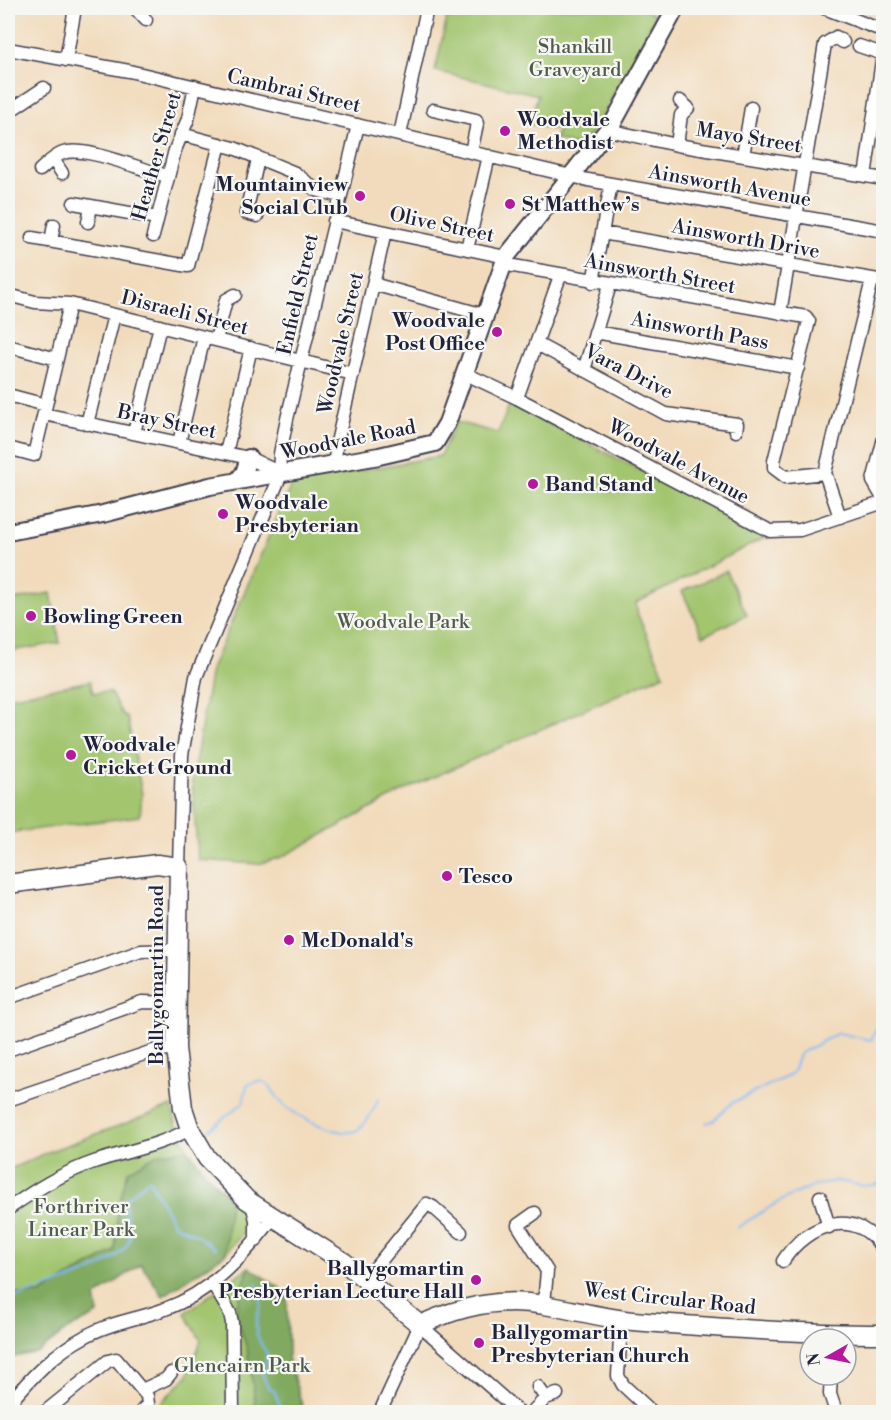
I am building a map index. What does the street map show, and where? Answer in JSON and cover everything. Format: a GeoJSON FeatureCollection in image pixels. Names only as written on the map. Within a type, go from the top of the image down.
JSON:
{"type":"FeatureCollection","features":[{"type":"Feature","properties":{"kind":"highway"},"geometry":{"type":"LineString","coordinates":[[8,884],[157,864],[179,867]]}},
{"type":"Feature","properties":{"kind":"highway","name":"Ballygomartin Road"},"geometry":{"type":"LineString","coordinates":[[179,867],[176,1048],[183,1108],[190,1129],[207,1158],[252,1204],[366,1279],[420,1325]]}},
{"type":"Feature","properties":{"kind":"highway","name":"West Circular Road"},"geometry":{"type":"LineString","coordinates":[[420,1325],[452,1312],[502,1303],[544,1305],[621,1320],[798,1334]]}},
{"type":"Feature","properties":{"kind":"highway","name":"West Circular Road"},"geometry":{"type":"LineString","coordinates":[[858,1336],[884,1334]]}},
{"type":"Feature","properties":{"kind":"main road","name":"Woodvale Road"},"geometry":{"type":"LineString","coordinates":[[8,532],[103,514],[238,480],[335,464],[435,443],[442,435],[504,261],[608,130],[676,8]]}},
{"type":"Feature","properties":{"kind":"main road"},"geometry":{"type":"LineString","coordinates":[[238,480],[244,473],[249,458]]}},
{"type":"Feature","properties":{"kind":"street"},"geometry":{"type":"LineString","coordinates":[[66,60],[75,8]]}},
{"type":"Feature","properties":{"kind":"street"},"geometry":{"type":"LineString","coordinates":[[135,8],[146,20]]}},
{"type":"Feature","properties":{"kind":"street"},"geometry":{"type":"LineString","coordinates":[[400,135],[427,8]]}},
{"type":"Feature","properties":{"kind":"street"},"geometry":{"type":"LineString","coordinates":[[824,8],[884,30]]}},
{"type":"Feature","properties":{"kind":"street"},"geometry":{"type":"LineString","coordinates":[[780,313],[825,44],[839,36]]}},
{"type":"Feature","properties":{"kind":"street"},"geometry":{"type":"LineString","coordinates":[[865,176],[883,54],[867,45]]}},
{"type":"Feature","properties":{"kind":"street","name":"Cambrai Street"},"geometry":{"type":"LineString","coordinates":[[8,50],[195,86],[571,176]]}},
{"type":"Feature","properties":{"kind":"street","name":"Heather Street"},"geometry":{"type":"LineString","coordinates":[[153,236],[168,176],[188,119],[195,86]]}},
{"type":"Feature","properties":{"kind":"street"},"geometry":{"type":"LineString","coordinates":[[8,112],[24,95],[44,88]]}},
{"type":"Feature","properties":{"kind":"street"},"geometry":{"type":"LineString","coordinates":[[677,145],[681,115],[688,108],[680,101]]}},
{"type":"Feature","properties":{"kind":"street"},"geometry":{"type":"LineString","coordinates":[[743,156],[751,108]]}},
{"type":"Feature","properties":{"kind":"street"},"geometry":{"type":"LineString","coordinates":[[433,110],[476,120],[471,152]]}},
{"type":"Feature","properties":{"kind":"street","name":"Enfield Street"},"geometry":{"type":"LineString","coordinates":[[280,473],[280,454],[358,125]]}},
{"type":"Feature","properties":{"kind":"street","name":"Mayo Street"},"geometry":{"type":"LineString","coordinates":[[608,130],[677,145],[884,179]]}},
{"type":"Feature","properties":{"kind":"street"},"geometry":{"type":"LineString","coordinates":[[181,134],[220,144],[295,173],[316,190],[340,196]]}},
{"type":"Feature","properties":{"kind":"street"},"geometry":{"type":"LineString","coordinates":[[32,238],[188,266],[191,262],[220,144]]}},
{"type":"Feature","properties":{"kind":"street"},"geometry":{"type":"LineString","coordinates":[[40,170],[62,153],[76,153],[119,160],[144,171],[168,176]]}},
{"type":"Feature","properties":{"kind":"street"},"geometry":{"type":"LineString","coordinates":[[467,249],[489,156]]}},
{"type":"Feature","properties":{"kind":"street"},"geometry":{"type":"LineString","coordinates":[[53,159],[62,173]]}},
{"type":"Feature","properties":{"kind":"street"},"geometry":{"type":"LineString","coordinates":[[257,216],[246,213],[258,159]]}},
{"type":"Feature","properties":{"kind":"street","name":"Ainsworth Avenue"},"geometry":{"type":"LineString","coordinates":[[571,176],[884,231]]}},
{"type":"Feature","properties":{"kind":"street"},"geometry":{"type":"LineString","coordinates":[[593,282],[611,184]]}},
{"type":"Feature","properties":{"kind":"street"},"geometry":{"type":"LineString","coordinates":[[74,203],[157,218]]}},
{"type":"Feature","properties":{"kind":"street"},"geometry":{"type":"LineString","coordinates":[[88,222],[91,206]]}},
{"type":"Feature","properties":{"kind":"street","name":"Olive Street"},"geometry":{"type":"LineString","coordinates":[[334,221],[467,249],[504,261]]}},
{"type":"Feature","properties":{"kind":"street"},"geometry":{"type":"LineString","coordinates":[[51,241],[54,225]]}},
{"type":"Feature","properties":{"kind":"street","name":"Woodvale Street"},"geometry":{"type":"LineString","coordinates":[[335,464],[336,447],[386,232]]}},
{"type":"Feature","properties":{"kind":"street","name":"Ainsworth Drive"},"geometry":{"type":"LineString","coordinates":[[602,233],[878,281]]}},
{"type":"Feature","properties":{"kind":"street","name":"Ainsworth Street"},"geometry":{"type":"LineString","coordinates":[[504,261],[560,276],[806,317],[809,321],[798,368]]}},
{"type":"Feature","properties":{"kind":"street"},"geometry":{"type":"LineString","coordinates":[[517,398],[560,276]]}},
{"type":"Feature","properties":{"kind":"street"},"geometry":{"type":"LineString","coordinates":[[840,517],[825,473],[878,281]]}},
{"type":"Feature","properties":{"kind":"street"},"geometry":{"type":"LineString","coordinates":[[373,284],[484,315]]}},
{"type":"Feature","properties":{"kind":"street"},"geometry":{"type":"LineString","coordinates":[[584,370],[610,285]]}},
{"type":"Feature","properties":{"kind":"street","name":"Disraeli Street"},"geometry":{"type":"LineString","coordinates":[[8,295],[35,302],[70,304],[353,374]]}},
{"type":"Feature","properties":{"kind":"street"},"geometry":{"type":"LineString","coordinates":[[179,443],[210,339],[226,300],[235,295]]}},
{"type":"Feature","properties":{"kind":"street"},"geometry":{"type":"LineString","coordinates":[[8,448],[34,455],[70,304]]}},
{"type":"Feature","properties":{"kind":"street"},"geometry":{"type":"LineString","coordinates":[[87,424],[114,315]]}},
{"type":"Feature","properties":{"kind":"street"},"geometry":{"type":"LineString","coordinates":[[134,433],[160,326]]}},
{"type":"Feature","properties":{"kind":"street","name":"Ainsworth Pass"},"geometry":{"type":"LineString","coordinates":[[595,332],[798,368]]}},
{"type":"Feature","properties":{"kind":"street","name":"Vara Drive"},"geometry":{"type":"LineString","coordinates":[[537,344],[666,414],[737,424],[736,431]]}},
{"type":"Feature","properties":{"kind":"street"},"geometry":{"type":"LineString","coordinates":[[8,346],[57,359]]}},
{"type":"Feature","properties":{"kind":"street"},"geometry":{"type":"LineString","coordinates":[[226,453],[251,348]]}},
{"type":"Feature","properties":{"kind":"street"},"geometry":{"type":"LineString","coordinates":[[798,368],[774,468],[786,477],[825,473]]}},
{"type":"Feature","properties":{"kind":"street","name":"Woodvale Avenue"},"geometry":{"type":"LineString","coordinates":[[464,373],[517,398],[770,531],[800,530],[884,501]]}},
{"type":"Feature","properties":{"kind":"street","name":"Bray Street"},"geometry":{"type":"LineString","coordinates":[[8,395],[87,424],[249,458],[280,473]]}},
{"type":"Feature","properties":{"kind":"street"},"geometry":{"type":"LineString","coordinates":[[884,438],[873,481],[884,501]]}},
{"type":"Feature","properties":{"kind":"street","name":"Ballygomartin Road"},"geometry":{"type":"LineString","coordinates":[[179,867],[182,754],[193,688],[203,654],[280,473]]}},
{"type":"Feature","properties":{"kind":"street"},"geometry":{"type":"LineString","coordinates":[[8,998],[141,951],[177,950]]}},
{"type":"Feature","properties":{"kind":"street"},"geometry":{"type":"LineString","coordinates":[[8,1050],[142,1002],[176,1003]]}},
{"type":"Feature","properties":{"kind":"street"},"geometry":{"type":"LineString","coordinates":[[8,1100],[153,1051],[176,1048]]}},
{"type":"Feature","properties":{"kind":"street"},"geometry":{"type":"LineString","coordinates":[[8,1209],[64,1174],[111,1157],[157,1145],[190,1129]]}},
{"type":"Feature","properties":{"kind":"street"},"geometry":{"type":"LineString","coordinates":[[820,1197],[829,1227]]}},
{"type":"Feature","properties":{"kind":"street"},"geometry":{"type":"LineString","coordinates":[[252,1204],[256,1220],[256,1241]]}},
{"type":"Feature","properties":{"kind":"street"},"geometry":{"type":"LineString","coordinates":[[366,1279],[427,1204],[461,1232]]}},
{"type":"Feature","properties":{"kind":"street"},"geometry":{"type":"LineString","coordinates":[[535,1213],[518,1225],[548,1271],[544,1305]]}},
{"type":"Feature","properties":{"kind":"street"},"geometry":{"type":"LineString","coordinates":[[8,1405],[44,1364],[66,1347],[104,1327],[167,1308],[212,1282],[256,1241],[272,1219]]}},
{"type":"Feature","properties":{"kind":"street"},"geometry":{"type":"LineString","coordinates":[[783,1261],[794,1244],[804,1235],[829,1227],[849,1224],[860,1226],[876,1239],[884,1252]]}},
{"type":"Feature","properties":{"kind":"street"},"geometry":{"type":"LineString","coordinates":[[212,1282],[230,1313],[232,1323],[233,1413]]}},
{"type":"Feature","properties":{"kind":"street"},"geometry":{"type":"LineString","coordinates":[[439,1340],[440,1328],[452,1312]]}},
{"type":"Feature","properties":{"kind":"street"},"geometry":{"type":"LineString","coordinates":[[621,1320],[618,1376],[623,1385],[652,1413]]}},
{"type":"Feature","properties":{"kind":"street"},"geometry":{"type":"LineString","coordinates":[[380,1413],[420,1325]]}},
{"type":"Feature","properties":{"kind":"street","name":"Ballygomartin Road"},"geometry":{"type":"LineString","coordinates":[[420,1325],[519,1413]]}},
{"type":"Feature","properties":{"kind":"street"},"geometry":{"type":"LineString","coordinates":[[45,1413],[112,1359],[120,1361],[148,1401],[141,1413]]}},
{"type":"Feature","properties":{"kind":"street"},"geometry":{"type":"LineString","coordinates":[[142,1390],[166,1379],[171,1373]]}},
{"type":"Feature","properties":{"kind":"street"},"geometry":{"type":"LineString","coordinates":[[532,1413],[552,1396],[538,1387]]}},
{"type":"Feature","properties":{"kind":"street"},"geometry":{"type":"LineString","coordinates":[[830,1387],[830,1394],[836,1413]]}},
{"type":"Feature","properties":{"kind":"street"},"geometry":{"type":"LineString","coordinates":[[499,1413],[504,1399]]}},
{"type":"Feature","properties":{"kind":"green space","name":"Shankill Graveyard"},"geometry":{"type":"Polygon","coordinates":[[[449,8],[641,8],[656,15],[596,127],[580,147],[555,139],[558,130],[529,124],[538,95],[435,71],[449,8]]]}},
{"type":"Feature","properties":{"kind":"green space","name":"Woodvale Park"},"geometry":{"type":"Polygon","coordinates":[[[510,403],[768,536],[636,603],[638,615],[664,674],[405,790],[282,857],[258,864],[198,860],[192,782],[211,669],[292,483],[440,456],[456,422],[498,433],[510,403]]]}},
{"type":"Feature","properties":{"kind":"green space"},"geometry":{"type":"Polygon","coordinates":[[[726,571],[747,615],[703,636],[682,591],[726,571]]]}},
{"type":"Feature","properties":{"kind":"green space","name":"Bowling Green"},"geometry":{"type":"Polygon","coordinates":[[[51,593],[60,643],[11,651],[8,601],[51,593]]]}},
{"type":"Feature","properties":{"kind":"green space","name":"Woodvale Cricket Ground"},"geometry":{"type":"Polygon","coordinates":[[[90,681],[93,693],[110,692],[122,714],[127,717],[142,794],[140,816],[8,833],[8,697],[90,681]]]}},
{"type":"Feature","properties":{"kind":"green space","name":"Forthriver Linear Park"},"geometry":{"type":"Polygon","coordinates":[[[172,1106],[180,1134],[190,1152],[209,1177],[233,1200],[246,1220],[247,1228],[225,1254],[163,1296],[141,1264],[95,1297],[98,1314],[67,1330],[38,1352],[8,1358],[8,1170],[48,1152],[172,1106]]]}},
{"type":"Feature","properties":{"kind":"green space"},"geometry":{"type":"Polygon","coordinates":[[[188,1149],[207,1175],[230,1199],[225,1254],[163,1296],[141,1264],[95,1297],[98,1314],[67,1330],[38,1352],[8,1358],[8,1294],[40,1294],[115,1251],[118,1208],[128,1171],[157,1154],[188,1149]]]}},
{"type":"Feature","properties":{"kind":"green space","name":"Glencairn Park"},"geometry":{"type":"Polygon","coordinates":[[[249,1267],[287,1293],[288,1358],[304,1412],[152,1412],[188,1375],[201,1341],[185,1313],[249,1267]]]}},
{"type":"Feature","properties":{"kind":"green space"},"geometry":{"type":"Polygon","coordinates":[[[249,1267],[287,1293],[288,1358],[304,1412],[252,1412],[255,1400],[247,1348],[235,1312],[249,1267]]]}},
{"type":"Feature","properties":{"kind":"waterway"},"geometry":{"type":"LineString","coordinates":[[706,1123],[713,1121],[732,1103],[788,1076],[793,1072],[799,1054],[838,1033],[871,1040],[884,1014]]}},
{"type":"Feature","properties":{"kind":"waterway"},"geometry":{"type":"LineString","coordinates":[[209,1130],[243,1103],[247,1085],[257,1081],[265,1082],[283,1104],[292,1111],[309,1121],[339,1131],[355,1131],[363,1126],[379,1098]]}},
{"type":"Feature","properties":{"kind":"waterway"},"geometry":{"type":"LineString","coordinates":[[8,1299],[74,1278],[93,1270],[121,1252],[130,1236],[125,1210],[126,1199],[149,1179],[174,1225],[195,1234],[216,1249]]}},
{"type":"Feature","properties":{"kind":"waterway"},"geometry":{"type":"LineString","coordinates":[[737,1228],[781,1201],[817,1185],[836,1181],[871,1186],[884,1180]]}},
{"type":"Feature","properties":{"kind":"waterway"},"geometry":{"type":"LineString","coordinates":[[256,1284],[261,1302],[256,1331],[267,1353],[263,1376],[268,1387],[274,1390],[280,1406],[270,1412]]}},
{"type":"Feature","properties":{"kind":"place","name":"Woodvale Methodist"},"geometry":{"type":"Point","coordinates":[505,131]}},
{"type":"Feature","properties":{"kind":"place","name":"Mountainview Social Club"},"geometry":{"type":"Point","coordinates":[360,196]}},
{"type":"Feature","properties":{"kind":"place","name":"St Matthew’s"},"geometry":{"type":"Point","coordinates":[510,204]}},
{"type":"Feature","properties":{"kind":"place","name":"Woodvale Post Office"},"geometry":{"type":"Point","coordinates":[497,332]}},
{"type":"Feature","properties":{"kind":"place","name":"Band Stand"},"geometry":{"type":"Point","coordinates":[533,484]}},
{"type":"Feature","properties":{"kind":"place","name":"Woodvale Presbyterian"},"geometry":{"type":"Point","coordinates":[223,514]}},
{"type":"Feature","properties":{"kind":"place","name":"Bowling Green"},"geometry":{"type":"Point","coordinates":[31,616]}},
{"type":"Feature","properties":{"kind":"place","name":"Woodvale Cricket Ground"},"geometry":{"type":"Point","coordinates":[71,755]}},
{"type":"Feature","properties":{"kind":"place","name":"Tesco"},"geometry":{"type":"Point","coordinates":[447,876]}},
{"type":"Feature","properties":{"kind":"place","name":"McDonald's"},"geometry":{"type":"Point","coordinates":[289,940]}},
{"type":"Feature","properties":{"kind":"place","name":"Ballygomartin Presbyterian Lecture Hall"},"geometry":{"type":"Point","coordinates":[476,1280]}},
{"type":"Feature","properties":{"kind":"place","name":"Ballygomartin Presbyterian Church"},"geometry":{"type":"Point","coordinates":[479,1343]}}]}
